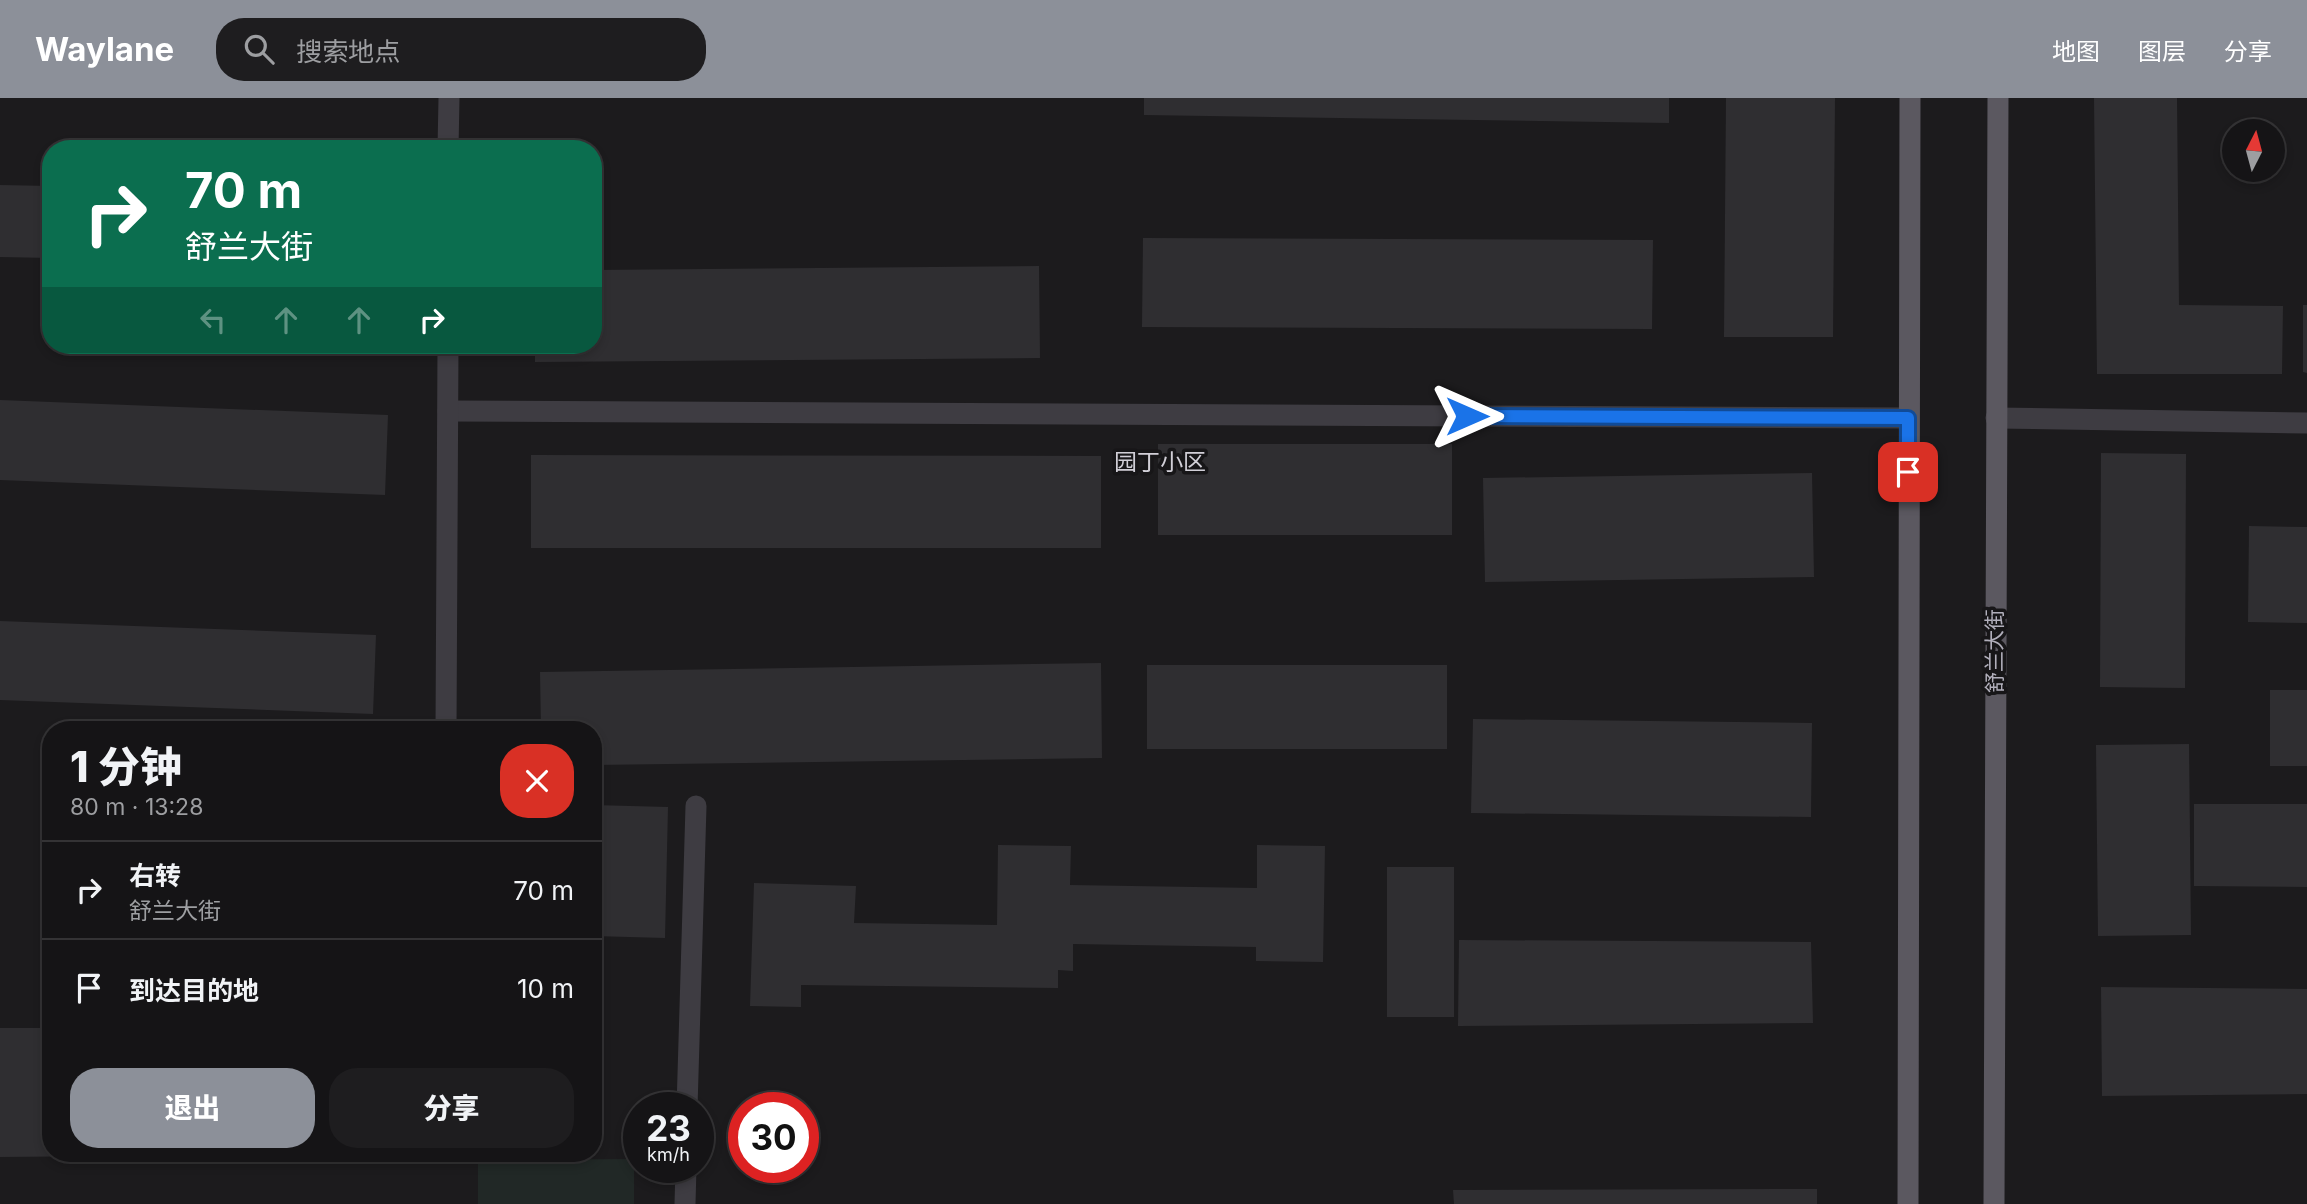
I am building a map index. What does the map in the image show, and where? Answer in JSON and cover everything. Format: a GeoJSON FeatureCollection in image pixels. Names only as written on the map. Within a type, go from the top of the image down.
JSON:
{"type":"FeatureCollection","features":[{"type":"Feature","properties":{"kind":"main road"},"geometry":{"type":"LineString","coordinates":[[1908,1204],[1910,98]]}},
{"type":"Feature","properties":{"kind":"main road","name":"舒兰大街"},"geometry":{"type":"LineString","coordinates":[[1994,1204],[1998,98]]}},
{"type":"Feature","properties":{"kind":"street"},"geometry":{"type":"LineString","coordinates":[[449,98],[449,140]]}},
{"type":"Feature","properties":{"kind":"street"},"geometry":{"type":"LineString","coordinates":[[446,721],[448,354]]}},
{"type":"Feature","properties":{"kind":"street"},"geometry":{"type":"LineString","coordinates":[[448,411],[1908,418]]}},
{"type":"Feature","properties":{"kind":"street"},"geometry":{"type":"LineString","coordinates":[[1996,418],[2307,422]]}},
{"type":"Feature","properties":{"kind":"street"},"geometry":{"type":"LineString","coordinates":[[687,1092],[696,806]]}},
{"type":"Feature","properties":{"kind":"street"},"geometry":{"type":"LineString","coordinates":[[685,1204],[686,1183]]}},
{"type":"Feature","properties":{"kind":"shaded area"},"geometry":{"type":"Polygon","coordinates":[[[602,1159],[623,1159],[623,1183],[634,1183],[634,1204],[478,1204],[478,1162],[602,1162],[602,1159]]]}},
{"type":"Feature","properties":{"kind":"building"},"geometry":{"type":"Polygon","coordinates":[[[1144,98],[1669,98],[1669,123],[1144,115],[1144,98]]]}},
{"type":"Feature","properties":{"kind":"building"},"geometry":{"type":"Polygon","coordinates":[[[1726,98],[1835,98],[1833,337],[1724,337],[1726,98]]]}},
{"type":"Feature","properties":{"kind":"building"},"geometry":{"type":"Polygon","coordinates":[[[2094,98],[2177,98],[2179,305],[2283,306],[2282,374],[2097,374],[2094,98]]]}},
{"type":"Feature","properties":{"kind":"building"},"geometry":{"type":"Polygon","coordinates":[[[0,185],[42,186],[42,258],[0,257],[0,185]]]}},
{"type":"Feature","properties":{"kind":"building"},"geometry":{"type":"Polygon","coordinates":[[[1143,238],[1653,240],[1652,329],[1142,327],[1143,238]]]}},
{"type":"Feature","properties":{"kind":"building"},"geometry":{"type":"Polygon","coordinates":[[[1039,266],[1040,358],[535,362],[535,354],[602,354],[602,270],[1039,266]]]}},
{"type":"Feature","properties":{"kind":"building"},"geometry":{"type":"Polygon","coordinates":[[[2303,305],[2307,305],[2307,373],[2303,372],[2303,305]]]}},
{"type":"Feature","properties":{"kind":"building"},"geometry":{"type":"Polygon","coordinates":[[[0,400],[388,415],[385,495],[0,480],[0,400]]]}},
{"type":"Feature","properties":{"kind":"building"},"geometry":{"type":"Polygon","coordinates":[[[1158,444],[1452,444],[1452,535],[1158,535],[1158,444]]]}},
{"type":"Feature","properties":{"kind":"building"},"geometry":{"type":"Polygon","coordinates":[[[2101,453],[2186,454],[2185,688],[2100,687],[2101,453]]]}},
{"type":"Feature","properties":{"kind":"building"},"geometry":{"type":"Polygon","coordinates":[[[531,455],[1101,456],[1101,548],[531,548],[531,455]]]}},
{"type":"Feature","properties":{"kind":"building"},"geometry":{"type":"Polygon","coordinates":[[[1812,473],[1814,577],[1485,582],[1483,478],[1812,473]]]}},
{"type":"Feature","properties":{"kind":"building"},"geometry":{"type":"Polygon","coordinates":[[[2249,526],[2307,527],[2307,623],[2248,622],[2249,526]]]}},
{"type":"Feature","properties":{"kind":"building"},"geometry":{"type":"Polygon","coordinates":[[[0,621],[376,635],[373,714],[0,700],[0,621]]]}},
{"type":"Feature","properties":{"kind":"building"},"geometry":{"type":"Polygon","coordinates":[[[1101,663],[1102,758],[602,765],[602,721],[541,721],[540,672],[1101,663]]]}},
{"type":"Feature","properties":{"kind":"building"},"geometry":{"type":"Polygon","coordinates":[[[1147,665],[1447,665],[1447,749],[1147,749],[1147,665]]]}},
{"type":"Feature","properties":{"kind":"building"},"geometry":{"type":"Polygon","coordinates":[[[2270,690],[2307,690],[2307,766],[2270,766],[2270,690]]]}},
{"type":"Feature","properties":{"kind":"building"},"geometry":{"type":"Polygon","coordinates":[[[1473,719],[1812,723],[1811,817],[1471,813],[1473,719]]]}},
{"type":"Feature","properties":{"kind":"building"},"geometry":{"type":"Polygon","coordinates":[[[2189,744],[2191,935],[2098,936],[2096,745],[2189,744]]]}},
{"type":"Feature","properties":{"kind":"building"},"geometry":{"type":"Polygon","coordinates":[[[2194,804],[2307,804],[2307,887],[2194,886],[2194,804]]]}},
{"type":"Feature","properties":{"kind":"building"},"geometry":{"type":"Polygon","coordinates":[[[602,805],[668,807],[665,938],[602,936],[602,805]]]}},
{"type":"Feature","properties":{"kind":"building"},"geometry":{"type":"Polygon","coordinates":[[[998,845],[1071,846],[1070,885],[1257,888],[1257,845],[1325,846],[1323,962],[1256,961],[1256,947],[1073,944],[1073,971],[1058,970],[1058,988],[801,985],[801,1007],[750,1006],[754,883],[856,886],[854,923],[997,925],[998,845]]]}},
{"type":"Feature","properties":{"kind":"building"},"geometry":{"type":"Polygon","coordinates":[[[1387,867],[1454,867],[1454,1017],[1387,1017],[1387,867]]]}},
{"type":"Feature","properties":{"kind":"building"},"geometry":{"type":"Polygon","coordinates":[[[1459,940],[1811,942],[1813,1023],[1458,1026],[1459,940]]]}},
{"type":"Feature","properties":{"kind":"building"},"geometry":{"type":"Polygon","coordinates":[[[2101,987],[2307,989],[2307,1094],[2102,1096],[2101,987]]]}},
{"type":"Feature","properties":{"kind":"building"},"geometry":{"type":"Polygon","coordinates":[[[0,1028],[42,1028],[42,1157],[0,1157],[0,1028]]]}},
{"type":"Feature","properties":{"kind":"building"},"geometry":{"type":"Polygon","coordinates":[[[1817,1189],[1817,1204],[1454,1204],[1453,1190],[1817,1189]]]}},
{"type":"Feature","properties":{"kind":"district","name":"园丁小区"},"geometry":{"type":"Point","coordinates":[1160,462]}},
{"type":"Feature","properties":{"kind":"route"},"geometry":{"type":"LineString","coordinates":[[1467,416],[1908,418],[1908,472]]}}]}
